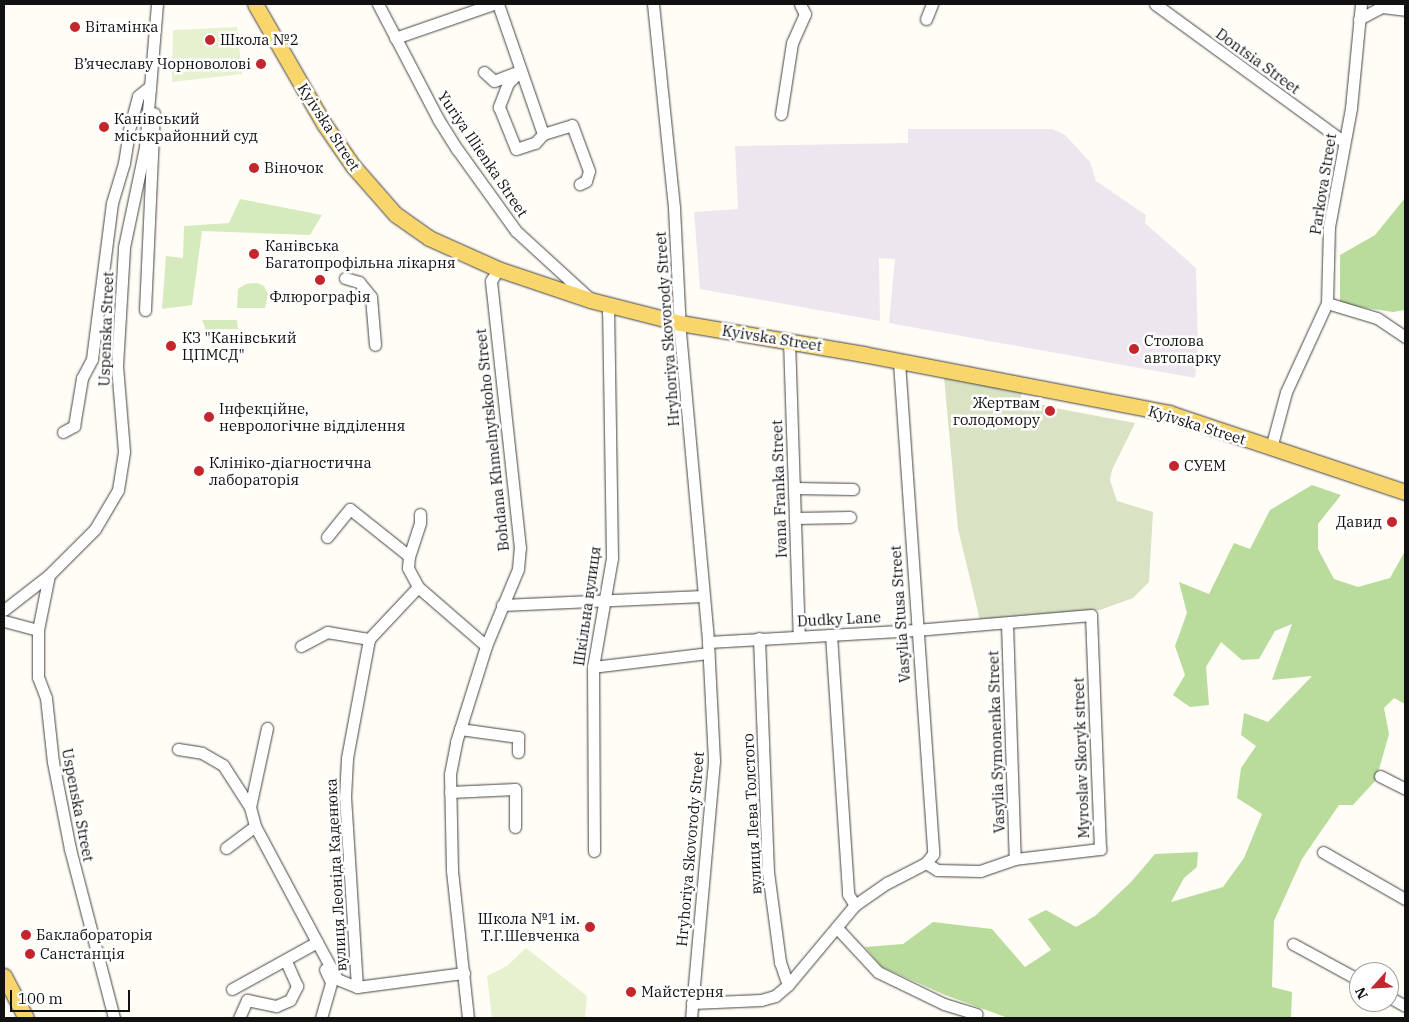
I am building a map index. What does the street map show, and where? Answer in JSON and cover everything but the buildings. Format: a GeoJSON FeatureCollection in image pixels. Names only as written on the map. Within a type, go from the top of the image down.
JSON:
{"type":"FeatureCollection","features":[{"type":"Feature","properties":{"kind":"main road","name":"Kyivska Street"},"geometry":{"type":"LineString","coordinates":[[255,4],[324,124],[353,166],[395,214],[429,238],[498,269],[590,300],[680,323],[789,340],[1169,414],[1405,492]]}},
{"type":"Feature","properties":{"kind":"main road"},"geometry":{"type":"LineString","coordinates":[[4,976],[26,1018]]}},
{"type":"Feature","properties":{"kind":"street","name":"Uspenska Street"},"geometry":{"type":"LineString","coordinates":[[4,610],[50,575],[95,529],[118,490],[124,451],[117,366],[124,247],[145,147],[157,4]]}},
{"type":"Feature","properties":{"kind":"street","name":"Yuriya Illienka Street"},"geometry":{"type":"LineString","coordinates":[[378,4],[438,119],[516,231],[590,300]]}},
{"type":"Feature","properties":{"kind":"street"},"geometry":{"type":"LineString","coordinates":[[395,38],[493,4]]}},
{"type":"Feature","properties":{"kind":"street"},"geometry":{"type":"LineString","coordinates":[[498,4],[543,134]]}},
{"type":"Feature","properties":{"kind":"street","name":"Hryhoriya Skovorody Street"},"geometry":{"type":"LineString","coordinates":[[653,4],[674,208],[680,323],[708,647],[714,761],[691,1018]]}},
{"type":"Feature","properties":{"kind":"street"},"geometry":{"type":"LineString","coordinates":[[781,114],[792,43],[805,14],[800,4]]}},
{"type":"Feature","properties":{"kind":"street"},"geometry":{"type":"LineString","coordinates":[[926,19],[932,4]]}},
{"type":"Feature","properties":{"kind":"street","name":"Dontsia Street"},"geometry":{"type":"LineString","coordinates":[[1155,4],[1344,142]]}},
{"type":"Feature","properties":{"kind":"street","name":"Parkova Street"},"geometry":{"type":"LineString","coordinates":[[1271,448],[1286,392],[1327,303],[1329,227],[1351,108],[1361,4]]}},
{"type":"Feature","properties":{"kind":"street"},"geometry":{"type":"LineString","coordinates":[[1359,20],[1382,7],[1405,10]]}},
{"type":"Feature","properties":{"kind":"street"},"geometry":{"type":"LineString","coordinates":[[484,72],[494,81],[520,71]]}},
{"type":"Feature","properties":{"kind":"street"},"geometry":{"type":"LineString","coordinates":[[520,71],[508,83],[499,107],[516,149],[535,143],[543,134],[572,125],[589,171],[586,180],[580,184]]}},
{"type":"Feature","properties":{"kind":"street"},"geometry":{"type":"LineString","coordinates":[[63,432],[74,426],[82,378],[92,358],[112,203],[124,163],[138,96],[149,87],[154,108],[154,143],[145,310]]}},
{"type":"Feature","properties":{"kind":"street","name":"Bohdana Khmelnytskoho Street"},"geometry":{"type":"LineString","coordinates":[[468,1018],[452,870],[450,774],[460,729],[486,646],[518,569],[520,548],[491,281],[498,269]]}},
{"type":"Feature","properties":{"kind":"street"},"geometry":{"type":"LineString","coordinates":[[345,278],[358,282],[372,296],[376,345]]}},
{"type":"Feature","properties":{"kind":"street"},"geometry":{"type":"LineString","coordinates":[[1327,303],[1378,318],[1405,337]]}},
{"type":"Feature","properties":{"kind":"street","name":"Шкільна вулиця"},"geometry":{"type":"LineString","coordinates":[[594,851],[593,667],[612,558],[608,313],[611,304]]}},
{"type":"Feature","properties":{"kind":"street","name":"Ivana Franka Street"},"geometry":{"type":"LineString","coordinates":[[789,340],[799,636]]}},
{"type":"Feature","properties":{"kind":"street","name":"Vasylia Stusa Street"},"geometry":{"type":"LineString","coordinates":[[899,362],[916,630],[933,854],[926,863]]}},
{"type":"Feature","properties":{"kind":"street"},"geometry":{"type":"LineString","coordinates":[[794,488],[853,489]]}},
{"type":"Feature","properties":{"kind":"street"},"geometry":{"type":"LineString","coordinates":[[327,536],[350,509],[408,556]]}},
{"type":"Feature","properties":{"kind":"street"},"geometry":{"type":"LineString","coordinates":[[420,514],[420,523],[408,556],[408,568],[418,587],[486,646]]}},
{"type":"Feature","properties":{"kind":"street"},"geometry":{"type":"LineString","coordinates":[[795,518],[850,517]]}},
{"type":"Feature","properties":{"kind":"street","name":"Uspenska Street"},"geometry":{"type":"LineString","coordinates":[[50,575],[38,630],[38,677],[46,698],[54,762],[70,849],[114,1018]]}},
{"type":"Feature","properties":{"kind":"street"},"geometry":{"type":"LineString","coordinates":[[301,646],[327,632],[369,639],[418,587]]}},
{"type":"Feature","properties":{"kind":"street"},"geometry":{"type":"LineString","coordinates":[[502,605],[603,603],[703,596]]}},
{"type":"Feature","properties":{"kind":"street","name":"Dudky Lane"},"geometry":{"type":"LineString","coordinates":[[708,647],[760,638],[1007,624],[1091,615]]}},
{"type":"Feature","properties":{"kind":"street","name":"Myroslav Skoryk street"},"geometry":{"type":"LineString","coordinates":[[926,863],[937,870],[980,871],[1015,859],[1100,849],[1091,615]]}},
{"type":"Feature","properties":{"kind":"street"},"geometry":{"type":"LineString","coordinates":[[4,621],[38,630]]}},
{"type":"Feature","properties":{"kind":"street","name":"Vasylia Symonenka Street"},"geometry":{"type":"LineString","coordinates":[[1007,624],[1015,859]]}},
{"type":"Feature","properties":{"kind":"street"},"geometry":{"type":"LineString","coordinates":[[831,635],[848,894],[855,905]]}},
{"type":"Feature","properties":{"kind":"street","name":"вулиця Лева Толстого"},"geometry":{"type":"LineString","coordinates":[[760,638],[768,872],[780,962],[788,985]]}},
{"type":"Feature","properties":{"kind":"street","name":"вулиця Леоніда Каденюка"},"geometry":{"type":"LineString","coordinates":[[178,749],[202,753],[223,765],[250,807],[255,826],[337,979],[357,987],[345,797],[347,758],[369,639]]}},
{"type":"Feature","properties":{"kind":"street"},"geometry":{"type":"LineString","coordinates":[[593,667],[708,647]]}},
{"type":"Feature","properties":{"kind":"street","name":"вулиця Леоніда Каденюка"},"geometry":{"type":"LineString","coordinates":[[250,807],[267,728]]}},
{"type":"Feature","properties":{"kind":"street"},"geometry":{"type":"LineString","coordinates":[[460,729],[518,737],[518,752]]}},
{"type":"Feature","properties":{"kind":"street"},"geometry":{"type":"LineString","coordinates":[[1380,776],[1405,789]]}},
{"type":"Feature","properties":{"kind":"street"},"geometry":{"type":"LineString","coordinates":[[450,792],[515,789],[515,827]]}},
{"type":"Feature","properties":{"kind":"street"},"geometry":{"type":"LineString","coordinates":[[226,848],[255,826]]}},
{"type":"Feature","properties":{"kind":"street"},"geometry":{"type":"LineString","coordinates":[[1322,852],[1405,898]]}},
{"type":"Feature","properties":{"kind":"street"},"geometry":{"type":"LineString","coordinates":[[692,1003],[762,1000],[775,996],[788,985],[838,929],[855,905],[887,883],[926,863]]}},
{"type":"Feature","properties":{"kind":"street"},"geometry":{"type":"LineString","coordinates":[[838,929],[878,972],[944,1004],[977,1014]]}},
{"type":"Feature","properties":{"kind":"street","name":"вулиця Леоніда Каденюка"},"geometry":{"type":"LineString","coordinates":[[232,989],[286,961],[317,942]]}},
{"type":"Feature","properties":{"kind":"street"},"geometry":{"type":"LineString","coordinates":[[1293,944],[1349,975]]}},
{"type":"Feature","properties":{"kind":"street"},"geometry":{"type":"LineString","coordinates":[[319,956],[331,982],[321,1018]]}},
{"type":"Feature","properties":{"kind":"street"},"geometry":{"type":"LineString","coordinates":[[247,1000],[276,1006],[290,1000],[297,986],[286,961]]}},
{"type":"Feature","properties":{"kind":"street"},"geometry":{"type":"LineString","coordinates":[[357,987],[464,972]]}},
{"type":"Feature","properties":{"kind":"street"},"geometry":{"type":"LineString","coordinates":[[239,1018],[247,1000],[251,980]]}},
{"type":"Feature","properties":{"kind":"shaded area"},"geometry":{"type":"Polygon","coordinates":[[[908,129],[1052,129],[1065,135],[1090,162],[1096,181],[1146,215],[1145,223],[1196,268],[1198,347],[1195,378],[889,323],[895,259],[879,258],[880,321],[700,289],[694,212],[738,209],[735,146],[908,143],[908,129]]]}},
{"type":"Feature","properties":{"kind":"green space"},"geometry":{"type":"Polygon","coordinates":[[[237,27],[242,74],[172,82],[173,30],[237,27]]]}},
{"type":"Feature","properties":{"kind":"green space"},"geometry":{"type":"Polygon","coordinates":[[[1405,198],[1405,310],[1393,312],[1340,304],[1340,255],[1375,235],[1405,198]]]}},
{"type":"Feature","properties":{"kind":"green space"},"geometry":{"type":"Polygon","coordinates":[[[240,199],[322,215],[310,235],[202,231],[192,305],[162,309],[166,256],[183,258],[184,226],[229,223],[240,199]]]}},
{"type":"Feature","properties":{"kind":"green space"},"geometry":{"type":"Polygon","coordinates":[[[257,283],[264,286],[268,294],[265,308],[237,308],[238,289],[246,284],[257,283]]]}},
{"type":"Feature","properties":{"kind":"green space"},"geometry":{"type":"Polygon","coordinates":[[[202,320],[237,320],[238,329],[215,329],[219,353],[213,348],[202,320]]]}},
{"type":"Feature","properties":{"kind":"green space"},"geometry":{"type":"Polygon","coordinates":[[[944,377],[1022,392],[1020,399],[1048,406],[1046,412],[1052,414],[1055,408],[1135,423],[1112,470],[1110,480],[1117,501],[1153,512],[1149,582],[1133,598],[1100,610],[980,620],[958,529],[944,377]]]}},
{"type":"Feature","properties":{"kind":"green space"},"geometry":{"type":"Polygon","coordinates":[[[1312,485],[1341,495],[1318,524],[1318,549],[1334,579],[1358,587],[1390,578],[1405,551],[1405,704],[1394,698],[1384,708],[1389,734],[1376,780],[1353,805],[1339,805],[1302,859],[1274,921],[1272,987],[1292,992],[1291,1018],[1008,1018],[945,995],[882,967],[865,947],[903,944],[933,922],[992,929],[1025,967],[1051,950],[1028,919],[1046,910],[1076,927],[1095,916],[1131,882],[1155,854],[1198,852],[1197,867],[1184,878],[1171,902],[1223,887],[1244,858],[1262,814],[1237,798],[1241,768],[1256,746],[1241,735],[1244,713],[1268,722],[1312,676],[1272,680],[1292,624],[1275,631],[1259,659],[1242,660],[1221,642],[1206,667],[1209,705],[1190,707],[1173,695],[1185,675],[1175,646],[1187,613],[1179,582],[1209,594],[1234,543],[1250,549],[1270,510],[1312,485]]]}},
{"type":"Feature","properties":{"kind":"green space"},"geometry":{"type":"Polygon","coordinates":[[[526,948],[587,996],[585,1018],[492,1018],[487,976],[507,966],[526,948]]]}},
{"type":"Feature","properties":{"kind":"place","name":"Вітамінка"},"geometry":{"type":"Point","coordinates":[75,27]}},
{"type":"Feature","properties":{"kind":"place","name":"Школа №2"},"geometry":{"type":"Point","coordinates":[210,40]}},
{"type":"Feature","properties":{"kind":"place","name":"В’ячеславу Чорноволові"},"geometry":{"type":"Point","coordinates":[261,64]}},
{"type":"Feature","properties":{"kind":"place","name":"Канівський міськрайонний суд"},"geometry":{"type":"Point","coordinates":[104,127]}},
{"type":"Feature","properties":{"kind":"place","name":"Віночок"},"geometry":{"type":"Point","coordinates":[254,168]}},
{"type":"Feature","properties":{"kind":"place","name":"Канівська Багатопрофільна лікарня"},"geometry":{"type":"Point","coordinates":[254,254]}},
{"type":"Feature","properties":{"kind":"place","name":"Флюрографія"},"geometry":{"type":"Point","coordinates":[320,280]}},
{"type":"Feature","properties":{"kind":"place","name":"КЗ \"Канівський ЦПМСД\""},"geometry":{"type":"Point","coordinates":[171,346]}},
{"type":"Feature","properties":{"kind":"place","name":"Столова автопарку"},"geometry":{"type":"Point","coordinates":[1134,349]}},
{"type":"Feature","properties":{"kind":"place","name":"Жертвам голодомору"},"geometry":{"type":"Point","coordinates":[1050,411]}},
{"type":"Feature","properties":{"kind":"place","name":"Інфекційне, неврологічне відділення"},"geometry":{"type":"Point","coordinates":[209,417]}},
{"type":"Feature","properties":{"kind":"place","name":"СУЕМ"},"geometry":{"type":"Point","coordinates":[1174,466]}},
{"type":"Feature","properties":{"kind":"place","name":"Клініко-діагностична лабораторія"},"geometry":{"type":"Point","coordinates":[199,471]}},
{"type":"Feature","properties":{"kind":"place","name":"Давид"},"geometry":{"type":"Point","coordinates":[1392,522]}},
{"type":"Feature","properties":{"kind":"place","name":"Школа №1 ім. Т.Г.Шевченка"},"geometry":{"type":"Point","coordinates":[590,927]}},
{"type":"Feature","properties":{"kind":"place","name":"Баклабораторія"},"geometry":{"type":"Point","coordinates":[26,935]}},
{"type":"Feature","properties":{"kind":"place","name":"Санстанція"},"geometry":{"type":"Point","coordinates":[30,954]}},
{"type":"Feature","properties":{"kind":"place","name":"Майстерня"},"geometry":{"type":"Point","coordinates":[631,992]}}]}
